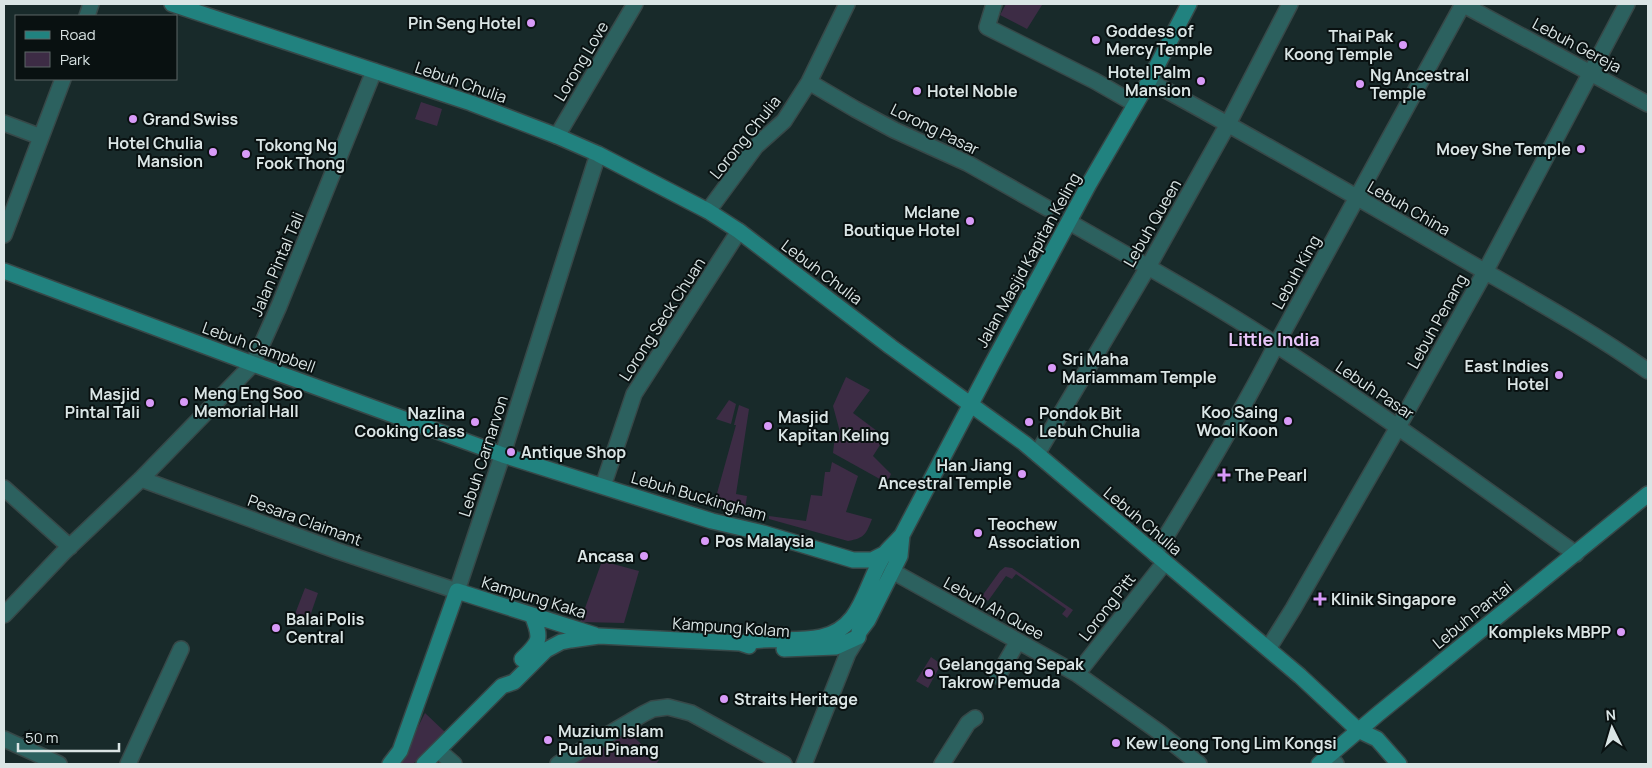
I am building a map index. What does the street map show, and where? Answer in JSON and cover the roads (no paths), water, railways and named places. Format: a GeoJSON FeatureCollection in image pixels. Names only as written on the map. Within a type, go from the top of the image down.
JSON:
{"type":"FeatureCollection","features":[{"type":"Feature","properties":{"kind":"main road","name":"Lebuh Chulia"},"geometry":{"type":"LineString","coordinates":[[172,4],[471,103],[557,136],[598,154],[708,211],[739,231],[1037,454],[1268,649],[1358,730],[1377,739],[1399,764]]}},
{"type":"Feature","properties":{"kind":"main road","name":"Jalan Masjid Kapitan Keling"},"geometry":{"type":"LineString","coordinates":[[740,644],[755,640],[818,638],[833,634],[845,626],[856,614],[886,553],[902,535],[970,404],[1148,81],[1188,4]]}},
{"type":"Feature","properties":{"kind":"main road","name":"Lebuh Campbell"},"geometry":{"type":"LineString","coordinates":[[4,271],[503,455]]}},
{"type":"Feature","properties":{"kind":"main road","name":"Lebuh Buckingham"},"geometry":{"type":"LineString","coordinates":[[503,455],[712,521],[762,533],[853,560],[872,560],[886,553]]}},
{"type":"Feature","properties":{"kind":"main road","name":"Lebuh Pantai"},"geometry":{"type":"LineString","coordinates":[[1328,762],[1358,730],[1648,494]]}},
{"type":"Feature","properties":{"kind":"main road","name":"Jalan Masjid Kapitan Keling"},"geometry":{"type":"LineString","coordinates":[[858,637],[900,556],[902,535]]}},
{"type":"Feature","properties":{"kind":"main road","name":"Kampung Kaka"},"geometry":{"type":"LineString","coordinates":[[458,591],[599,636]]}},
{"type":"Feature","properties":{"kind":"main road","name":"Lebuh Carnarvon"},"geometry":{"type":"LineString","coordinates":[[390,764],[400,751],[458,591]]}},
{"type":"Feature","properties":{"kind":"main road"},"geometry":{"type":"LineString","coordinates":[[424,764],[502,686],[505,677],[536,646],[538,635],[532,616]]}},
{"type":"Feature","properties":{"kind":"main road","name":"Kampung Kolam"},"geometry":{"type":"LineString","coordinates":[[599,636],[740,644],[754,648],[814,649],[836,647],[858,637]]}},
{"type":"Feature","properties":{"kind":"main road"},"geometry":{"type":"LineString","coordinates":[[502,686],[514,682],[552,647],[572,640],[599,636]]}},
{"type":"Feature","properties":{"kind":"street","name":"Lorong Love"},"geometry":{"type":"LineString","coordinates":[[557,136],[635,4]]}},
{"type":"Feature","properties":{"kind":"street","name":"Lorong Chulia"},"geometry":{"type":"LineString","coordinates":[[708,211],[756,146],[784,121],[809,82],[847,4]]}},
{"type":"Feature","properties":{"kind":"street"},"geometry":{"type":"LineString","coordinates":[[994,4],[987,27],[1095,81],[1135,104]]}},
{"type":"Feature","properties":{"kind":"street","name":"Lebuh Queen"},"geometry":{"type":"LineString","coordinates":[[1037,454],[1148,267],[1228,124],[1290,4]]}},
{"type":"Feature","properties":{"kind":"street","name":"Lebuh Gereja"},"geometry":{"type":"LineString","coordinates":[[1462,4],[1648,104]]}},
{"type":"Feature","properties":{"kind":"street","name":"Lebuh King"},"geometry":{"type":"LineString","coordinates":[[1160,558],[1358,198],[1462,4]]}},
{"type":"Feature","properties":{"kind":"street","name":"Lebuh Penang"},"geometry":{"type":"LineString","coordinates":[[1268,649],[1398,427],[1485,272],[1627,4]]}},
{"type":"Feature","properties":{"kind":"street","name":"Jalan Pintal Tali"},"geometry":{"type":"LineString","coordinates":[[4,614],[141,479],[253,364],[374,71]]}},
{"type":"Feature","properties":{"kind":"street"},"geometry":{"type":"LineString","coordinates":[[4,235],[63,80]]}},
{"type":"Feature","properties":{"kind":"street","name":"Lebuh China"},"geometry":{"type":"LineString","coordinates":[[1148,81],[1358,198],[1611,345],[1648,371]]}},
{"type":"Feature","properties":{"kind":"street","name":"Lorong Pasar"},"geometry":{"type":"LineString","coordinates":[[809,82],[894,130],[967,163],[1047,208]]}},
{"type":"Feature","properties":{"kind":"street"},"geometry":{"type":"LineString","coordinates":[[4,123],[41,136]]}},
{"type":"Feature","properties":{"kind":"street","name":"Lebuh Carnarvon"},"geometry":{"type":"LineString","coordinates":[[458,591],[598,154]]}},
{"type":"Feature","properties":{"kind":"street","name":"Lebuh Pasar"},"geometry":{"type":"LineString","coordinates":[[1069,222],[1276,344],[1398,427],[1576,554]]}},
{"type":"Feature","properties":{"kind":"street","name":"Lorong Seck Chuan"},"geometry":{"type":"LineString","coordinates":[[603,486],[634,394],[739,231]]}},
{"type":"Feature","properties":{"kind":"street","name":"Pesara Claimant"},"geometry":{"type":"LineString","coordinates":[[141,479],[338,551],[458,591]]}},
{"type":"Feature","properties":{"kind":"street"},"geometry":{"type":"LineString","coordinates":[[4,488],[70,547]]}},
{"type":"Feature","properties":{"kind":"street","name":"Lorong Pitt"},"geometry":{"type":"LineString","coordinates":[[1077,674],[1160,558]]}},
{"type":"Feature","properties":{"kind":"street","name":"Lebuh Ah Quee"},"geometry":{"type":"LineString","coordinates":[[892,571],[1077,674],[1157,730],[1199,764]]}},
{"type":"Feature","properties":{"kind":"street","name":"Jalan Masjid Kapitan Keling"},"geometry":{"type":"LineString","coordinates":[[804,764],[848,653],[858,637]]}},
{"type":"Feature","properties":{"kind":"street"},"geometry":{"type":"LineString","coordinates":[[998,676],[1018,641]]}},
{"type":"Feature","properties":{"kind":"street"},"geometry":{"type":"LineString","coordinates":[[128,764],[181,649]]}},
{"type":"Feature","properties":{"kind":"street"},"geometry":{"type":"LineString","coordinates":[[558,764],[652,709],[668,707],[691,713],[784,764]]}},
{"type":"Feature","properties":{"kind":"street"},"geometry":{"type":"LineString","coordinates":[[942,764],[968,723],[975,718]]}},
{"type":"Feature","properties":{"kind":"street"},"geometry":{"type":"LineString","coordinates":[[4,739],[58,764]]}},
{"type":"Feature","properties":{"kind":"street"},"geometry":{"type":"LineString","coordinates":[[438,751],[454,764]]}},
{"type":"Feature","properties":{"kind":"place","name":"Pin Seng Hotel"},"geometry":{"type":"Point","coordinates":[531,23]}},
{"type":"Feature","properties":{"kind":"place","name":"Goddess of Mercy Temple"},"geometry":{"type":"Point","coordinates":[1096,40]}},
{"type":"Feature","properties":{"kind":"place","name":"Thai Pak Koong Temple"},"geometry":{"type":"Point","coordinates":[1403,45]}},
{"type":"Feature","properties":{"kind":"place","name":"Hotel Palm Mansion"},"geometry":{"type":"Point","coordinates":[1201,81]}},
{"type":"Feature","properties":{"kind":"place","name":"Ng Ancestral Temple"},"geometry":{"type":"Point","coordinates":[1360,84]}},
{"type":"Feature","properties":{"kind":"place","name":"Hotel Noble"},"geometry":{"type":"Point","coordinates":[917,91]}},
{"type":"Feature","properties":{"kind":"place","name":"Grand Swiss"},"geometry":{"type":"Point","coordinates":[133,119]}},
{"type":"Feature","properties":{"kind":"place","name":"Moey She Temple"},"geometry":{"type":"Point","coordinates":[1581,149]}},
{"type":"Feature","properties":{"kind":"place","name":"Hotel Chulia Mansion"},"geometry":{"type":"Point","coordinates":[213,152]}},
{"type":"Feature","properties":{"kind":"place","name":"Tokong Ng Fook Thong"},"geometry":{"type":"Point","coordinates":[246,154]}},
{"type":"Feature","properties":{"kind":"place","name":"Mclane Boutique Hotel"},"geometry":{"type":"Point","coordinates":[970,221]}},
{"type":"Feature","properties":{"kind":"place","name":"Sri Maha Mariammam Temple"},"geometry":{"type":"Point","coordinates":[1052,368]}},
{"type":"Feature","properties":{"kind":"place","name":"East Indies Hotel"},"geometry":{"type":"Point","coordinates":[1559,375]}},
{"type":"Feature","properties":{"kind":"place","name":"Meng Eng Soo Memorial Hall"},"geometry":{"type":"Point","coordinates":[184,402]}},
{"type":"Feature","properties":{"kind":"place","name":"Masjid Pintal Tali"},"geometry":{"type":"Point","coordinates":[150,403]}},
{"type":"Feature","properties":{"kind":"place","name":"Koo Saing Wooi Koon"},"geometry":{"type":"Point","coordinates":[1288,421]}},
{"type":"Feature","properties":{"kind":"place","name":"Nazlina Cooking Class"},"geometry":{"type":"Point","coordinates":[475,422]}},
{"type":"Feature","properties":{"kind":"place","name":"Pondok Bit Lebuh Chulia"},"geometry":{"type":"Point","coordinates":[1029,422]}},
{"type":"Feature","properties":{"kind":"place","name":"Masjid Kapitan Keling"},"geometry":{"type":"Point","coordinates":[768,426]}},
{"type":"Feature","properties":{"kind":"place","name":"Antique Shop"},"geometry":{"type":"Point","coordinates":[511,452]}},
{"type":"Feature","properties":{"kind":"place","name":"Han Jiang Ancestral Temple"},"geometry":{"type":"Point","coordinates":[1022,474]}},
{"type":"Feature","properties":{"kind":"place","name":"The Pearl"},"geometry":{"type":"Point","coordinates":[1224,475]}},
{"type":"Feature","properties":{"kind":"place","name":"Teochew Association"},"geometry":{"type":"Point","coordinates":[978,533]}},
{"type":"Feature","properties":{"kind":"place","name":"Pos Malaysia"},"geometry":{"type":"Point","coordinates":[705,541]}},
{"type":"Feature","properties":{"kind":"place","name":"Ancasa"},"geometry":{"type":"Point","coordinates":[644,556]}},
{"type":"Feature","properties":{"kind":"place","name":"Klinik Singapore"},"geometry":{"type":"Point","coordinates":[1320,599]}},
{"type":"Feature","properties":{"kind":"place","name":"Balai Polis Central"},"geometry":{"type":"Point","coordinates":[276,628]}},
{"type":"Feature","properties":{"kind":"place","name":"Kompleks MBPP"},"geometry":{"type":"Point","coordinates":[1621,632]}},
{"type":"Feature","properties":{"kind":"place","name":"Gelanggang Sepak Takrow Pemuda"},"geometry":{"type":"Point","coordinates":[929,673]}},
{"type":"Feature","properties":{"kind":"place","name":"Straits Heritage"},"geometry":{"type":"Point","coordinates":[724,699]}},
{"type":"Feature","properties":{"kind":"place","name":"Muzium Islam Pulau Pinang"},"geometry":{"type":"Point","coordinates":[548,740]}},
{"type":"Feature","properties":{"kind":"place","name":"Kew Leong Tong Lim Kongsi"},"geometry":{"type":"Point","coordinates":[1116,743]}},
{"type":"Feature","properties":{"kind":"district","name":"Little India"},"geometry":{"type":"Point","coordinates":[1274,340]}}]}
